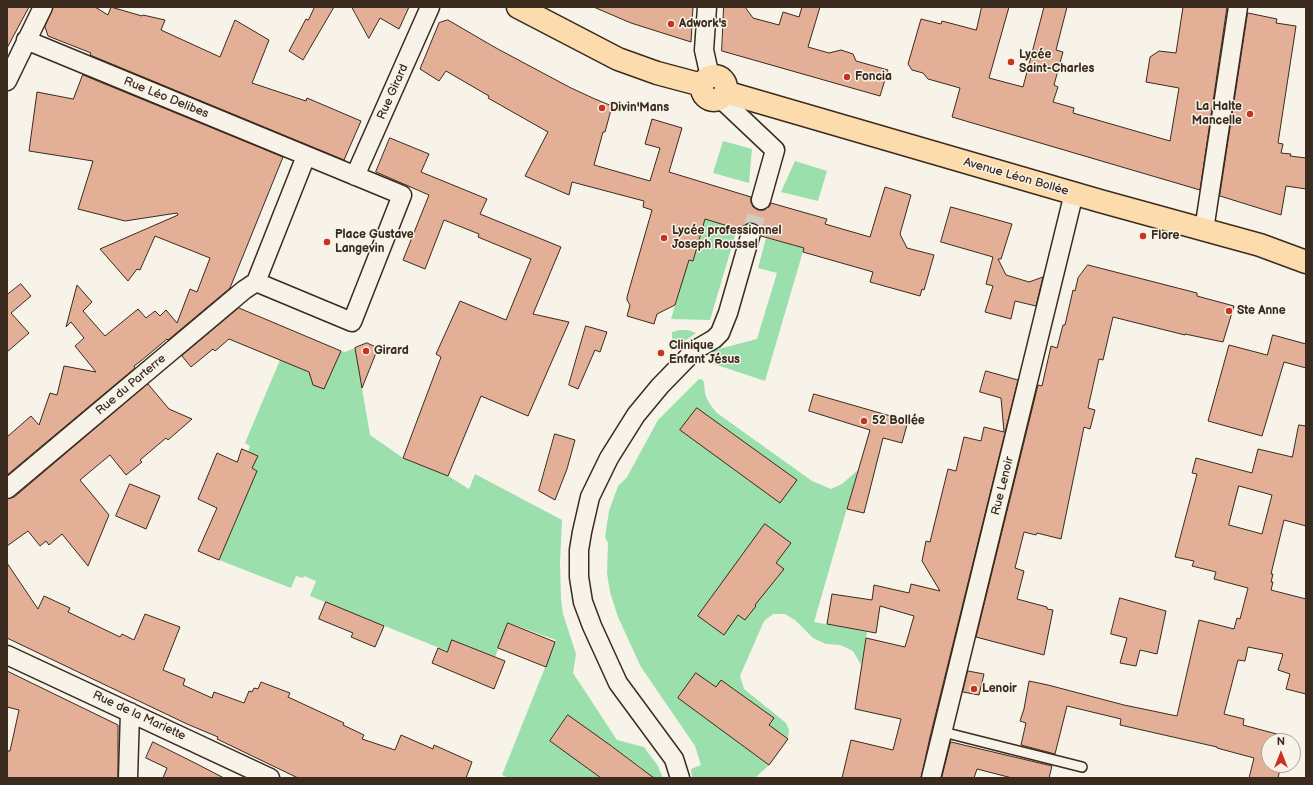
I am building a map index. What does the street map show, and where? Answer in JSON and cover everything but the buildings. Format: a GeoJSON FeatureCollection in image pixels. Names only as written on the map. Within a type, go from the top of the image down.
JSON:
{"type":"FeatureCollection","features":[{"type":"Feature","properties":{"kind":"main road"},"geometry":{"type":"LineString","coordinates":[[518,7],[618,59],[657,73],[706,81],[718,77],[721,78],[726,85],[723,95]]}},
{"type":"Feature","properties":{"kind":"main road","name":"Avenue Léon Bollée"},"geometry":{"type":"LineString","coordinates":[[723,95],[1260,245],[1306,262]]}},
{"type":"Feature","properties":{"kind":"street"},"geometry":{"type":"LineString","coordinates":[[7,81],[43,7]]}},
{"type":"Feature","properties":{"kind":"street","name":"Rue Girard"},"geometry":{"type":"LineString","coordinates":[[355,176],[430,7]]}},
{"type":"Feature","properties":{"kind":"street"},"geometry":{"type":"LineString","coordinates":[[706,81],[704,50],[707,7]]}},
{"type":"Feature","properties":{"kind":"street"},"geometry":{"type":"LineString","coordinates":[[1204,230],[1238,7]]}},
{"type":"Feature","properties":{"kind":"street","name":"Rue Léo Delibes"},"geometry":{"type":"LineString","coordinates":[[26,40],[306,156]]}},
{"type":"Feature","properties":{"kind":"street"},"geometry":{"type":"LineString","coordinates":[[723,95],[775,150],[761,200]]}},
{"type":"Feature","properties":{"kind":"street"},"geometry":{"type":"LineString","coordinates":[[306,156],[355,176],[402,196],[352,322],[256,282],[306,156]]}},
{"type":"Feature","properties":{"kind":"street","name":"Rue Lenoir"},"geometry":{"type":"LineString","coordinates":[[931,778],[1074,193]]}},
{"type":"Feature","properties":{"kind":"street"},"geometry":{"type":"LineString","coordinates":[[680,778],[674,759],[618,683],[592,626],[583,602],[579,577],[580,544],[590,498],[609,458],[636,415],[660,386],[695,350],[714,339],[720,333],[728,313],[751,233]]}},
{"type":"Feature","properties":{"kind":"street","name":"Rue du Parterre"},"geometry":{"type":"LineString","coordinates":[[7,489],[244,290],[256,282]]}},
{"type":"Feature","properties":{"kind":"street","name":"Rue de la Mariette"},"geometry":{"type":"LineString","coordinates":[[7,655],[270,778]]}},
{"type":"Feature","properties":{"kind":"street"},"geometry":{"type":"LineString","coordinates":[[128,778],[130,712]]}},
{"type":"Feature","properties":{"kind":"lane"},"geometry":{"type":"LineString","coordinates":[[943,732],[1082,767]]}},
{"type":"Feature","properties":{"kind":"green space"},"geometry":{"type":"Polygon","coordinates":[[[723,141],[752,149],[749,183],[713,173],[723,141]]]}},
{"type":"Feature","properties":{"kind":"green space"},"geometry":{"type":"Polygon","coordinates":[[[795,161],[827,171],[818,201],[781,192],[795,161]]]}},
{"type":"Feature","properties":{"kind":"green space"},"geometry":{"type":"Polygon","coordinates":[[[705,219],[737,229],[710,320],[671,319],[689,260],[693,261],[705,219]]]}},
{"type":"Feature","properties":{"kind":"green space"},"geometry":{"type":"Polygon","coordinates":[[[766,238],[804,248],[765,381],[714,364],[711,357],[715,350],[757,339],[777,273],[758,268],[766,238]]]}},
{"type":"Feature","properties":{"kind":"green space"},"geometry":{"type":"Polygon","coordinates":[[[688,330],[696,333],[671,351],[672,332],[688,330]]]}},
{"type":"Feature","properties":{"kind":"green space"},"geometry":{"type":"Polygon","coordinates":[[[355,348],[370,435],[403,458],[448,476],[469,489],[475,474],[562,520],[560,563],[561,599],[563,614],[576,654],[573,673],[617,740],[644,747],[658,766],[663,778],[637,778],[643,769],[568,715],[550,741],[601,778],[509,778],[502,775],[556,640],[509,623],[495,657],[453,640],[447,651],[310,596],[316,581],[304,576],[303,578],[296,576],[291,588],[219,560],[257,471],[252,468],[258,456],[248,452],[250,446],[245,443],[280,360],[315,375],[340,351],[345,352],[355,348]]]}},
{"type":"Feature","properties":{"kind":"green space"},"geometry":{"type":"Polygon","coordinates":[[[699,379],[703,380],[707,399],[717,413],[812,481],[831,489],[842,484],[858,470],[814,622],[867,632],[861,665],[853,651],[840,645],[826,644],[813,638],[795,620],[785,614],[773,614],[764,621],[740,676],[744,689],[786,723],[789,730],[788,739],[769,765],[755,778],[692,778],[691,769],[701,765],[695,746],[641,667],[618,617],[610,592],[607,573],[608,543],[605,537],[609,511],[618,486],[627,477],[658,420],[699,379]]]}},
{"type":"Feature","properties":{"kind":"tunnel"},"geometry":{"type":"LineString","coordinates":[[751,233],[761,200]]}},
{"type":"Feature","properties":{"kind":"place","name":"Adwork's"},"geometry":{"type":"Point","coordinates":[671,24]}},
{"type":"Feature","properties":{"kind":"place","name":"Lycée Saint-Charles"},"geometry":{"type":"Point","coordinates":[1011,62]}},
{"type":"Feature","properties":{"kind":"place","name":"Foncia"},"geometry":{"type":"Point","coordinates":[847,77]}},
{"type":"Feature","properties":{"kind":"place","name":"Divin'Mans"},"geometry":{"type":"Point","coordinates":[602,108]}},
{"type":"Feature","properties":{"kind":"place","name":"La Halte Mancelle"},"geometry":{"type":"Point","coordinates":[1250,114]}},
{"type":"Feature","properties":{"kind":"place","name":"Flore"},"geometry":{"type":"Point","coordinates":[1143,236]}},
{"type":"Feature","properties":{"kind":"place","name":"Lycée professionnel Joseph Roussel"},"geometry":{"type":"Point","coordinates":[664,238]}},
{"type":"Feature","properties":{"kind":"place","name":"Place Gustave Langevin"},"geometry":{"type":"Point","coordinates":[327,242]}},
{"type":"Feature","properties":{"kind":"place","name":"Ste Anne"},"geometry":{"type":"Point","coordinates":[1229,311]}},
{"type":"Feature","properties":{"kind":"place","name":"Girard"},"geometry":{"type":"Point","coordinates":[366,351]}},
{"type":"Feature","properties":{"kind":"place","name":"Clinique Enfant Jésus"},"geometry":{"type":"Point","coordinates":[661,353]}},
{"type":"Feature","properties":{"kind":"place","name":"52 Bollée"},"geometry":{"type":"Point","coordinates":[864,421]}},
{"type":"Feature","properties":{"kind":"place","name":"Lenoir"},"geometry":{"type":"Point","coordinates":[974,689]}}]}
